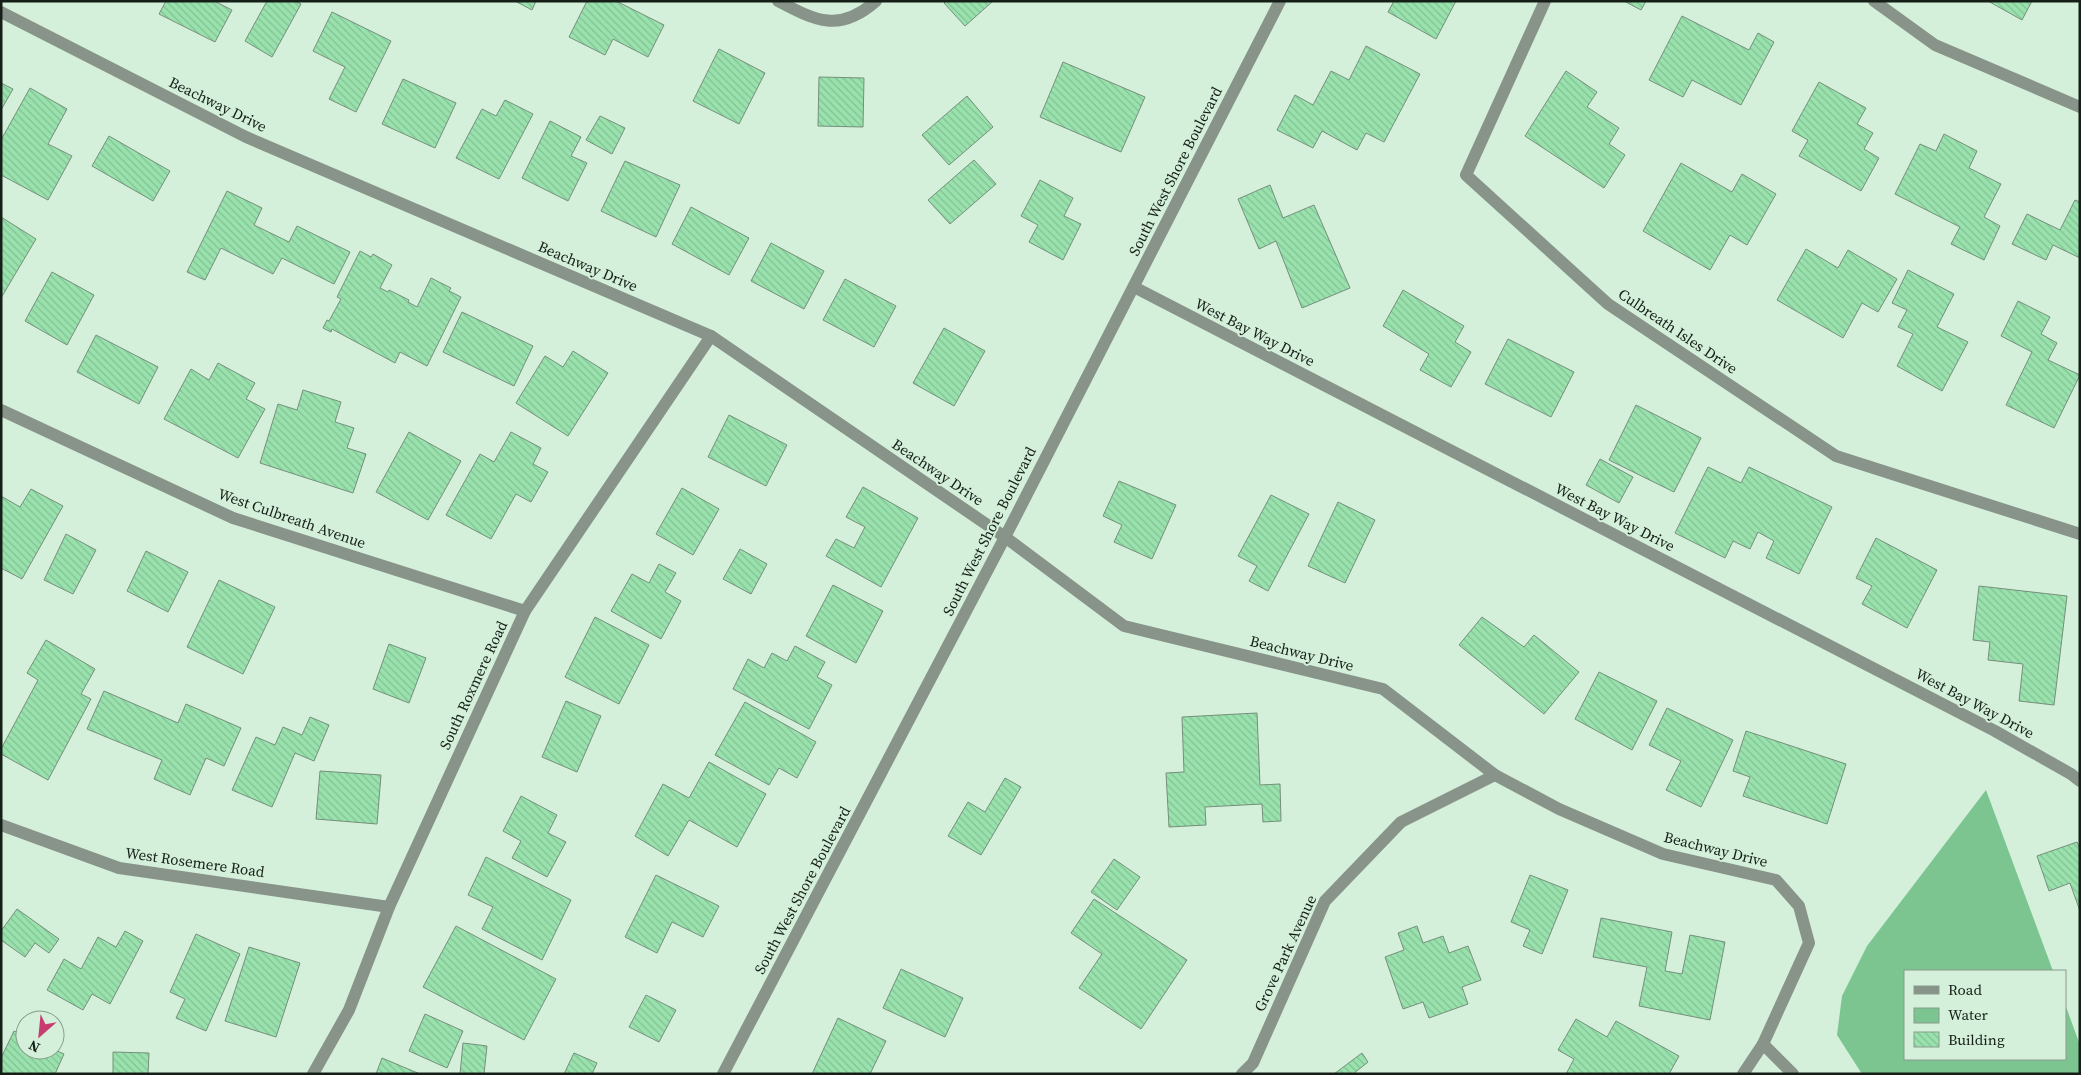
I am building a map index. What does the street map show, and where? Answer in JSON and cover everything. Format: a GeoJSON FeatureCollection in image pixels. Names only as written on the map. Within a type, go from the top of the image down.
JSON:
{"type":"FeatureCollection","features":[{"type":"Feature","properties":{"kind":"street"},"geometry":{"type":"LineString","coordinates":[[778,1],[807,16],[837,22],[854,17],[876,1]]}},
{"type":"Feature","properties":{"kind":"street","name":"South West Shore Boulevard"},"geometry":{"type":"LineString","coordinates":[[723,1074],[1005,537],[1280,1]]}},
{"type":"Feature","properties":{"kind":"street","name":"Culbreath Isles Drive"},"geometry":{"type":"LineString","coordinates":[[1545,1],[1466,175],[1608,304],[1836,456],[2080,534]]}},
{"type":"Feature","properties":{"kind":"street"},"geometry":{"type":"LineString","coordinates":[[1874,1],[1935,45],[2080,108]]}},
{"type":"Feature","properties":{"kind":"street","name":"Beachway Drive"},"geometry":{"type":"LineString","coordinates":[[1,12],[246,137],[710,336],[1005,537],[1124,626],[1383,689],[1495,774],[1559,809],[1663,854],[1776,880],[1799,906],[1809,943],[1763,1044],[1743,1074]]}},
{"type":"Feature","properties":{"kind":"street","name":"West Bay Way Drive"},"geometry":{"type":"LineString","coordinates":[[1134,287],[1995,731],[2080,780]]}},
{"type":"Feature","properties":{"kind":"street","name":"South Roxmere Road"},"geometry":{"type":"LineString","coordinates":[[313,1074],[349,1010],[389,907],[525,611],[710,336]]}},
{"type":"Feature","properties":{"kind":"street","name":"West Culbreath Avenue"},"geometry":{"type":"LineString","coordinates":[[1,410],[233,518],[525,611]]}},
{"type":"Feature","properties":{"kind":"street","name":"Grove Park Avenue"},"geometry":{"type":"LineString","coordinates":[[1242,1074],[1253,1063],[1325,900],[1401,822],[1495,774]]}},
{"type":"Feature","properties":{"kind":"street","name":"West Rosemere Road"},"geometry":{"type":"LineString","coordinates":[[1,826],[119,868],[389,907]]}},
{"type":"Feature","properties":{"kind":"street"},"geometry":{"type":"LineString","coordinates":[[1763,1044],[1793,1074]]}},
{"type":"Feature","properties":{"kind":"water"},"geometry":{"type":"Polygon","coordinates":[[[1986,790],[2053,970],[1904,970],[1904,1060],[2066,1060],[2066,1007],[2080,1045],[2080,1074],[1862,1074],[1837,1035],[1842,996],[1867,946],[1986,790]]]}},
{"type":"Feature","properties":{"kind":"building"},"geometry":{"type":"Polygon","coordinates":[[[166,1],[214,1],[232,10],[215,42],[159,14],[166,1]]]}},
{"type":"Feature","properties":{"kind":"building"},"geometry":{"type":"Polygon","coordinates":[[[267,1],[295,1],[301,4],[272,57],[245,41],[267,1]]]}},
{"type":"Feature","properties":{"kind":"building"},"geometry":{"type":"Polygon","coordinates":[[[515,1],[536,1],[532,10],[515,1]]]}},
{"type":"Feature","properties":{"kind":"building"},"geometry":{"type":"Polygon","coordinates":[[[587,1],[616,1],[664,25],[648,57],[613,39],[605,55],[569,37],[587,1]]]}},
{"type":"Feature","properties":{"kind":"building"},"geometry":{"type":"Polygon","coordinates":[[[946,1],[993,1],[965,26],[944,3],[946,1]]]}},
{"type":"Feature","properties":{"kind":"building"},"geometry":{"type":"Polygon","coordinates":[[[1394,1],[1456,1],[1436,39],[1388,12],[1394,1]]]}},
{"type":"Feature","properties":{"kind":"building"},"geometry":{"type":"Polygon","coordinates":[[[1624,1],[1646,1],[1641,10],[1624,1]]]}},
{"type":"Feature","properties":{"kind":"building"},"geometry":{"type":"Polygon","coordinates":[[[1988,1],[2032,1],[2022,20],[1988,1]]]}},
{"type":"Feature","properties":{"kind":"building"},"geometry":{"type":"Polygon","coordinates":[[[332,12],[391,41],[356,112],[329,99],[345,67],[313,51],[332,12]]]}},
{"type":"Feature","properties":{"kind":"building"},"geometry":{"type":"Polygon","coordinates":[[[1682,16],[1749,50],[1758,33],[1774,42],[1741,105],[1692,80],[1683,97],[1649,80],[1682,16]]]}},
{"type":"Feature","properties":{"kind":"building"},"geometry":{"type":"Polygon","coordinates":[[[1366,46],[1420,74],[1384,142],[1366,133],[1357,150],[1322,131],[1313,148],[1277,130],[1295,95],[1313,105],[1331,71],[1349,80],[1366,46]]]}},
{"type":"Feature","properties":{"kind":"building"},"geometry":{"type":"Polygon","coordinates":[[[719,49],[765,73],[739,124],[693,101],[719,49]]]}},
{"type":"Feature","properties":{"kind":"building"},"geometry":{"type":"Polygon","coordinates":[[[1063,62],[1145,97],[1121,152],[1040,117],[1063,62]]]}},
{"type":"Feature","properties":{"kind":"building"},"geometry":{"type":"Polygon","coordinates":[[[1566,71],[1597,92],[1587,107],[1619,128],[1609,144],[1625,155],[1604,188],[1525,136],[1566,71]]]}},
{"type":"Feature","properties":{"kind":"building"},"geometry":{"type":"Polygon","coordinates":[[[819,77],[864,78],[863,127],[818,126],[819,77]]]}},
{"type":"Feature","properties":{"kind":"building"},"geometry":{"type":"Polygon","coordinates":[[[403,79],[456,103],[435,148],[382,124],[403,79]]]}},
{"type":"Feature","properties":{"kind":"building"},"geometry":{"type":"Polygon","coordinates":[[[1819,82],[1866,108],[1857,124],[1873,133],[1864,149],[1879,158],[1861,191],[1799,156],[1808,140],[1792,131],[1819,82]]]}},
{"type":"Feature","properties":{"kind":"building"},"geometry":{"type":"Polygon","coordinates":[[[1,83],[13,89],[1,110],[1,83]]]}},
{"type":"Feature","properties":{"kind":"building"},"geometry":{"type":"Polygon","coordinates":[[[30,88],[67,109],[48,144],[72,156],[48,200],[1,175],[1,140],[30,88]]]}},
{"type":"Feature","properties":{"kind":"building"},"geometry":{"type":"Polygon","coordinates":[[[967,96],[993,127],[949,165],[922,135],[967,96]]]}},
{"type":"Feature","properties":{"kind":"building"},"geometry":{"type":"Polygon","coordinates":[[[505,100],[533,114],[499,179],[456,158],[482,109],[496,116],[505,100]]]}},
{"type":"Feature","properties":{"kind":"building"},"geometry":{"type":"Polygon","coordinates":[[[600,116],[625,128],[612,154],[586,140],[600,116]]]}},
{"type":"Feature","properties":{"kind":"building"},"geometry":{"type":"Polygon","coordinates":[[[550,121],[581,137],[571,156],[587,163],[568,201],[522,178],[550,121]]]}},
{"type":"Feature","properties":{"kind":"building"},"geometry":{"type":"Polygon","coordinates":[[[1944,134],[1977,151],[1969,168],[2001,184],[1984,217],[2000,226],[1984,260],[1951,244],[1960,227],[1895,194],[1920,144],[1936,151],[1944,134]]]}},
{"type":"Feature","properties":{"kind":"building"},"geometry":{"type":"Polygon","coordinates":[[[109,136],[170,171],[153,201],[92,166],[109,136]]]}},
{"type":"Feature","properties":{"kind":"building"},"geometry":{"type":"Polygon","coordinates":[[[974,160],[996,184],[950,224],[928,200],[974,160]]]}},
{"type":"Feature","properties":{"kind":"building"},"geometry":{"type":"Polygon","coordinates":[[[625,161],[680,185],[656,237],[601,211],[625,161]]]}},
{"type":"Feature","properties":{"kind":"building"},"geometry":{"type":"Polygon","coordinates":[[[1681,163],[1732,192],[1742,174],[1776,194],[1747,245],[1730,235],[1710,270],[1643,231],[1681,163]]]}},
{"type":"Feature","properties":{"kind":"building"},"geometry":{"type":"Polygon","coordinates":[[[1040,180],[1073,198],[1064,216],[1081,224],[1063,260],[1029,242],[1038,225],[1021,216],[1040,180]]]}},
{"type":"Feature","properties":{"kind":"building"},"geometry":{"type":"Polygon","coordinates":[[[1270,185],[1283,218],[1314,205],[1350,288],[1302,308],[1276,241],[1259,249],[1238,199],[1270,185]]]}},
{"type":"Feature","properties":{"kind":"building"},"geometry":{"type":"Polygon","coordinates":[[[227,191],[262,208],[254,225],[289,242],[297,226],[350,252],[334,284],[282,258],[273,274],[221,248],[205,280],[187,272],[227,191]]]}},
{"type":"Feature","properties":{"kind":"building"},"geometry":{"type":"Polygon","coordinates":[[[2075,200],[2080,202],[2080,258],[2053,245],[2046,260],[2012,244],[2027,214],[2060,230],[2075,200]]]}},
{"type":"Feature","properties":{"kind":"building"},"geometry":{"type":"Polygon","coordinates":[[[691,207],[749,238],[729,275],[672,244],[691,207]]]}},
{"type":"Feature","properties":{"kind":"building"},"geometry":{"type":"Polygon","coordinates":[[[1,217],[36,239],[1,298],[1,217]]]}},
{"type":"Feature","properties":{"kind":"building"},"geometry":{"type":"Polygon","coordinates":[[[771,243],[824,271],[804,309],[751,281],[771,243]]]}},
{"type":"Feature","properties":{"kind":"building"},"geometry":{"type":"Polygon","coordinates":[[[1806,249],[1838,268],[1848,250],[1897,279],[1878,312],[1862,303],[1843,338],[1777,300],[1806,249]]]}},
{"type":"Feature","properties":{"kind":"building"},"geometry":{"type":"Polygon","coordinates":[[[360,251],[371,257],[373,254],[392,265],[380,288],[388,292],[389,290],[409,300],[408,302],[417,307],[431,278],[451,288],[449,291],[461,297],[427,366],[400,352],[395,363],[332,329],[331,332],[323,328],[341,299],[337,297],[360,251]]]}},
{"type":"Feature","properties":{"kind":"building"},"geometry":{"type":"Polygon","coordinates":[[[1908,270],[1954,294],[1937,327],[1968,342],[1942,391],[1897,366],[1913,334],[1898,327],[1907,310],[1892,303],[1908,270]]]}},
{"type":"Feature","properties":{"kind":"building"},"geometry":{"type":"Polygon","coordinates":[[[52,272],[94,295],[67,345],[25,321],[52,272]]]}},
{"type":"Feature","properties":{"kind":"building"},"geometry":{"type":"Polygon","coordinates":[[[845,279],[896,306],[874,347],[823,320],[845,279]]]}},
{"type":"Feature","properties":{"kind":"building"},"geometry":{"type":"Polygon","coordinates":[[[1403,290],[1464,326],[1455,342],[1471,352],[1451,387],[1420,370],[1429,354],[1383,326],[1403,290]]]}},
{"type":"Feature","properties":{"kind":"building"},"geometry":{"type":"Polygon","coordinates":[[[2018,301],[2050,317],[2041,334],[2057,343],[2048,360],[2080,375],[2054,428],[2006,405],[2032,352],[2001,336],[2018,301]]]}},
{"type":"Feature","properties":{"kind":"building"},"geometry":{"type":"Polygon","coordinates":[[[462,312],[533,346],[514,386],[443,352],[462,312]]]}},
{"type":"Feature","properties":{"kind":"building"},"geometry":{"type":"Polygon","coordinates":[[[944,328],[985,351],[954,406],[913,383],[944,328]]]}},
{"type":"Feature","properties":{"kind":"building"},"geometry":{"type":"Polygon","coordinates":[[[96,335],[158,367],[139,404],[77,372],[96,335]]]}},
{"type":"Feature","properties":{"kind":"building"},"geometry":{"type":"Polygon","coordinates":[[[1508,339],[1574,372],[1551,417],[1485,384],[1508,339]]]}},
{"type":"Feature","properties":{"kind":"building"},"geometry":{"type":"Polygon","coordinates":[[[573,351],[608,373],[568,436],[516,403],[545,356],[563,367],[573,351]]]}},
{"type":"Feature","properties":{"kind":"building"},"geometry":{"type":"Polygon","coordinates":[[[218,363],[255,383],[246,399],[265,409],[238,458],[164,419],[191,369],[209,380],[218,363]]]}},
{"type":"Feature","properties":{"kind":"building"},"geometry":{"type":"Polygon","coordinates":[[[303,390],[341,402],[335,422],[354,428],[347,448],[366,454],[353,493],[260,463],[278,404],[297,410],[303,390]]]}},
{"type":"Feature","properties":{"kind":"building"},"geometry":{"type":"Polygon","coordinates":[[[1636,405],[1701,438],[1674,492],[1609,460],[1636,405]]]}},
{"type":"Feature","properties":{"kind":"building"},"geometry":{"type":"Polygon","coordinates":[[[729,415],[787,445],[766,486],[708,457],[729,415]]]}},
{"type":"Feature","properties":{"kind":"building"},"geometry":{"type":"Polygon","coordinates":[[[409,432],[461,461],[428,520],[376,492],[409,432]]]}},
{"type":"Feature","properties":{"kind":"building"},"geometry":{"type":"Polygon","coordinates":[[[511,432],[541,448],[533,464],[548,472],[531,502],[516,494],[491,539],[446,515],[480,454],[494,462],[511,432]]]}},
{"type":"Feature","properties":{"kind":"building"},"geometry":{"type":"Polygon","coordinates":[[[1600,459],[1633,477],[1619,503],[1586,485],[1600,459]]]}},
{"type":"Feature","properties":{"kind":"building"},"geometry":{"type":"Polygon","coordinates":[[[1708,467],[1741,483],[1749,467],[1832,507],[1799,574],[1766,558],[1774,541],[1758,532],[1750,549],[1733,541],[1725,558],[1675,533],[1708,467]]]}},
{"type":"Feature","properties":{"kind":"building"},"geometry":{"type":"Polygon","coordinates":[[[1119,481],[1176,505],[1152,559],[1114,542],[1122,525],[1103,516],[1119,481]]]}},
{"type":"Feature","properties":{"kind":"building"},"geometry":{"type":"Polygon","coordinates":[[[863,487],[918,518],[881,587],[826,556],[836,539],[854,548],[865,527],[846,517],[863,487]]]}},
{"type":"Feature","properties":{"kind":"building"},"geometry":{"type":"Polygon","coordinates":[[[682,488],[719,509],[693,555],[656,534],[682,488]]]}},
{"type":"Feature","properties":{"kind":"building"},"geometry":{"type":"Polygon","coordinates":[[[31,489],[63,506],[22,579],[1,568],[1,496],[20,507],[31,489]]]}},
{"type":"Feature","properties":{"kind":"building"},"geometry":{"type":"Polygon","coordinates":[[[1271,495],[1309,514],[1268,591],[1249,581],[1257,566],[1238,556],[1271,495]]]}},
{"type":"Feature","properties":{"kind":"building"},"geometry":{"type":"Polygon","coordinates":[[[1338,502],[1375,520],[1345,583],[1308,566],[1338,502]]]}},
{"type":"Feature","properties":{"kind":"building"},"geometry":{"type":"Polygon","coordinates":[[[66,534],[96,550],[73,594],[44,580],[66,534]]]}},
{"type":"Feature","properties":{"kind":"building"},"geometry":{"type":"Polygon","coordinates":[[[1876,538],[1937,570],[1907,628],[1862,604],[1872,586],[1856,578],[1876,538]]]}},
{"type":"Feature","properties":{"kind":"building"},"geometry":{"type":"Polygon","coordinates":[[[740,549],[767,564],[751,594],[723,579],[740,549]]]}},
{"type":"Feature","properties":{"kind":"building"},"geometry":{"type":"Polygon","coordinates":[[[146,551],[188,572],[168,612],[127,591],[146,551]]]}},
{"type":"Feature","properties":{"kind":"building"},"geometry":{"type":"Polygon","coordinates":[[[659,564],[676,573],[665,592],[681,601],[661,639],[611,611],[632,574],[649,583],[659,564]]]}},
{"type":"Feature","properties":{"kind":"building"},"geometry":{"type":"Polygon","coordinates":[[[219,580],[275,607],[243,674],[187,647],[219,580]]]}},
{"type":"Feature","properties":{"kind":"building"},"geometry":{"type":"Polygon","coordinates":[[[833,585],[883,611],[856,663],[806,636],[833,585]]]}},
{"type":"Feature","properties":{"kind":"building"},"geometry":{"type":"Polygon","coordinates":[[[1979,586],[2067,596],[2054,705],[2019,701],[2023,664],[1988,660],[1990,642],[1973,640],[1979,586]]]}},
{"type":"Feature","properties":{"kind":"building"},"geometry":{"type":"Polygon","coordinates":[[[595,617],[649,645],[619,704],[565,677],[595,617]]]}},
{"type":"Feature","properties":{"kind":"building"},"geometry":{"type":"Polygon","coordinates":[[[1482,617],[1524,647],[1534,635],[1579,672],[1544,714],[1459,645],[1482,617]]]}},
{"type":"Feature","properties":{"kind":"building"},"geometry":{"type":"Polygon","coordinates":[[[46,640],[95,669],[81,694],[91,699],[48,780],[1,754],[1,749],[38,680],[27,673],[46,640]]]}},
{"type":"Feature","properties":{"kind":"building"},"geometry":{"type":"Polygon","coordinates":[[[389,644],[426,658],[409,703],[373,689],[389,644]]]}},
{"type":"Feature","properties":{"kind":"building"},"geometry":{"type":"Polygon","coordinates":[[[795,646],[825,662],[817,677],[832,685],[809,729],[733,689],[748,659],[764,668],[772,653],[787,661],[795,646]]]}},
{"type":"Feature","properties":{"kind":"building"},"geometry":{"type":"Polygon","coordinates":[[[1599,672],[1657,701],[1632,750],[1575,719],[1599,672]]]}},
{"type":"Feature","properties":{"kind":"building"},"geometry":{"type":"Polygon","coordinates":[[[104,691],[178,723],[186,704],[241,728],[224,766],[206,758],[190,795],[154,779],[162,760],[87,729],[104,691]]]}},
{"type":"Feature","properties":{"kind":"building"},"geometry":{"type":"Polygon","coordinates":[[[566,701],[601,716],[577,772],[542,757],[566,701]]]}},
{"type":"Feature","properties":{"kind":"building"},"geometry":{"type":"Polygon","coordinates":[[[745,702],[816,742],[797,778],[779,768],[769,785],[715,755],[745,702]]]}},
{"type":"Feature","properties":{"kind":"building"},"geometry":{"type":"Polygon","coordinates":[[[1667,708],[1733,740],[1701,807],[1666,790],[1681,761],[1649,745],[1667,708]]]}},
{"type":"Feature","properties":{"kind":"building"},"geometry":{"type":"Polygon","coordinates":[[[1257,713],[1260,785],[1280,784],[1281,821],[1263,822],[1262,804],[1205,807],[1206,825],[1169,827],[1166,773],[1184,772],[1182,717],[1257,713]]]}},
{"type":"Feature","properties":{"kind":"building"},"geometry":{"type":"Polygon","coordinates":[[[310,717],[329,725],[314,761],[295,753],[272,807],[232,790],[256,737],[275,745],[283,727],[302,735],[310,717]]]}},
{"type":"Feature","properties":{"kind":"building"},"geometry":{"type":"Polygon","coordinates":[[[1746,731],[1846,764],[1827,824],[1743,796],[1750,777],[1733,771],[1746,731]]]}},
{"type":"Feature","properties":{"kind":"building"},"geometry":{"type":"Polygon","coordinates":[[[709,762],[766,794],[737,847],[689,820],[668,856],[635,836],[663,784],[689,798],[709,762]]]}},
{"type":"Feature","properties":{"kind":"building"},"geometry":{"type":"Polygon","coordinates":[[[320,771],[381,775],[377,824],[316,819],[320,771]]]}},
{"type":"Feature","properties":{"kind":"building"},"geometry":{"type":"Polygon","coordinates":[[[1005,778],[1021,787],[981,855],[948,836],[968,802],[985,812],[1005,778]]]}},
{"type":"Feature","properties":{"kind":"building"},"geometry":{"type":"Polygon","coordinates":[[[521,796],[557,815],[548,833],[566,842],[547,877],[512,858],[521,841],[503,831],[521,796]]]}},
{"type":"Feature","properties":{"kind":"building"},"geometry":{"type":"Polygon","coordinates":[[[2077,842],[2080,849],[2080,911],[2070,883],[2049,891],[2037,856],[2077,842]]]}},
{"type":"Feature","properties":{"kind":"building"},"geometry":{"type":"Polygon","coordinates":[[[486,857],[571,900],[542,960],[482,929],[493,907],[468,895],[486,857]]]}},
{"type":"Feature","properties":{"kind":"building"},"geometry":{"type":"Polygon","coordinates":[[[1114,859],[1140,877],[1117,910],[1091,892],[1114,859]]]}},
{"type":"Feature","properties":{"kind":"building"},"geometry":{"type":"Polygon","coordinates":[[[656,875],[719,906],[703,937],[672,922],[657,953],[625,937],[656,875]]]}},
{"type":"Feature","properties":{"kind":"building"},"geometry":{"type":"Polygon","coordinates":[[[1530,875],[1568,890],[1542,954],[1523,946],[1530,930],[1511,922],[1530,875]]]}},
{"type":"Feature","properties":{"kind":"building"},"geometry":{"type":"Polygon","coordinates":[[[1094,899],[1187,960],[1141,1029],[1079,988],[1102,954],[1071,933],[1094,899]]]}},
{"type":"Feature","properties":{"kind":"building"},"geometry":{"type":"Polygon","coordinates":[[[17,909],[59,939],[49,953],[35,943],[25,957],[1,940],[1,931],[17,909]]]}},
{"type":"Feature","properties":{"kind":"building"},"geometry":{"type":"Polygon","coordinates":[[[1601,918],[1672,932],[1665,971],[1682,974],[1690,935],[1725,942],[1710,1020],[1639,1006],[1647,967],[1593,957],[1601,918]]]}},
{"type":"Feature","properties":{"kind":"building"},"geometry":{"type":"Polygon","coordinates":[[[456,926],[556,979],[524,1040],[423,987],[456,926]]]}},
{"type":"Feature","properties":{"kind":"building"},"geometry":{"type":"Polygon","coordinates":[[[1417,926],[1423,943],[1443,936],[1449,953],[1468,946],[1481,980],[1462,987],[1468,1004],[1429,1018],[1423,1002],[1403,1009],[1385,957],[1404,950],[1398,933],[1417,926]]]}},
{"type":"Feature","properties":{"kind":"building"},"geometry":{"type":"Polygon","coordinates":[[[125,931],[143,941],[110,1004],[92,994],[83,1010],[47,990],[64,959],[81,969],[98,937],[116,947],[125,931]]]}},
{"type":"Feature","properties":{"kind":"building"},"geometry":{"type":"Polygon","coordinates":[[[196,934],[240,954],[206,1031],[176,1018],[185,999],[170,992],[196,934]]]}},
{"type":"Feature","properties":{"kind":"building"},"geometry":{"type":"Polygon","coordinates":[[[249,947],[300,963],[276,1037],[225,1021],[249,947]]]}},
{"type":"Feature","properties":{"kind":"building"},"geometry":{"type":"Polygon","coordinates":[[[901,969],[963,998],[945,1037],[883,1008],[901,969]]]}},
{"type":"Feature","properties":{"kind":"building"},"geometry":{"type":"Polygon","coordinates":[[[646,995],[676,1010],[659,1042],[629,1027],[646,995]]]}},
{"type":"Feature","properties":{"kind":"building"},"geometry":{"type":"Polygon","coordinates":[[[425,1014],[463,1031],[447,1068],[409,1051],[425,1014]]]}},
{"type":"Feature","properties":{"kind":"building"},"geometry":{"type":"Polygon","coordinates":[[[838,1018],[886,1041],[870,1074],[812,1074],[838,1018]]]}},
{"type":"Feature","properties":{"kind":"building"},"geometry":{"type":"Polygon","coordinates":[[[1576,1019],[1607,1037],[1616,1021],[1679,1056],[1669,1074],[1566,1074],[1574,1059],[1558,1050],[1576,1019]]]}},
{"type":"Feature","properties":{"kind":"building"},"geometry":{"type":"Polygon","coordinates":[[[14,1031],[15,1060],[61,1060],[55,1074],[1,1074],[1,1058],[14,1031]]]}},
{"type":"Feature","properties":{"kind":"building"},"geometry":{"type":"Polygon","coordinates":[[[463,1043],[487,1046],[484,1074],[460,1074],[463,1043]]]}},
{"type":"Feature","properties":{"kind":"building"},"geometry":{"type":"Polygon","coordinates":[[[113,1052],[149,1053],[148,1074],[113,1074],[113,1052]]]}},
{"type":"Feature","properties":{"kind":"building"},"geometry":{"type":"Polygon","coordinates":[[[574,1053],[597,1063],[592,1074],[564,1074],[574,1053]]]}},
{"type":"Feature","properties":{"kind":"building"},"geometry":{"type":"Polygon","coordinates":[[[1362,1053],[1368,1062],[1353,1074],[1334,1074],[1362,1053]]]}},
{"type":"Feature","properties":{"kind":"building"},"geometry":{"type":"Polygon","coordinates":[[[382,1058],[420,1074],[376,1074],[382,1058]]]}}]}
